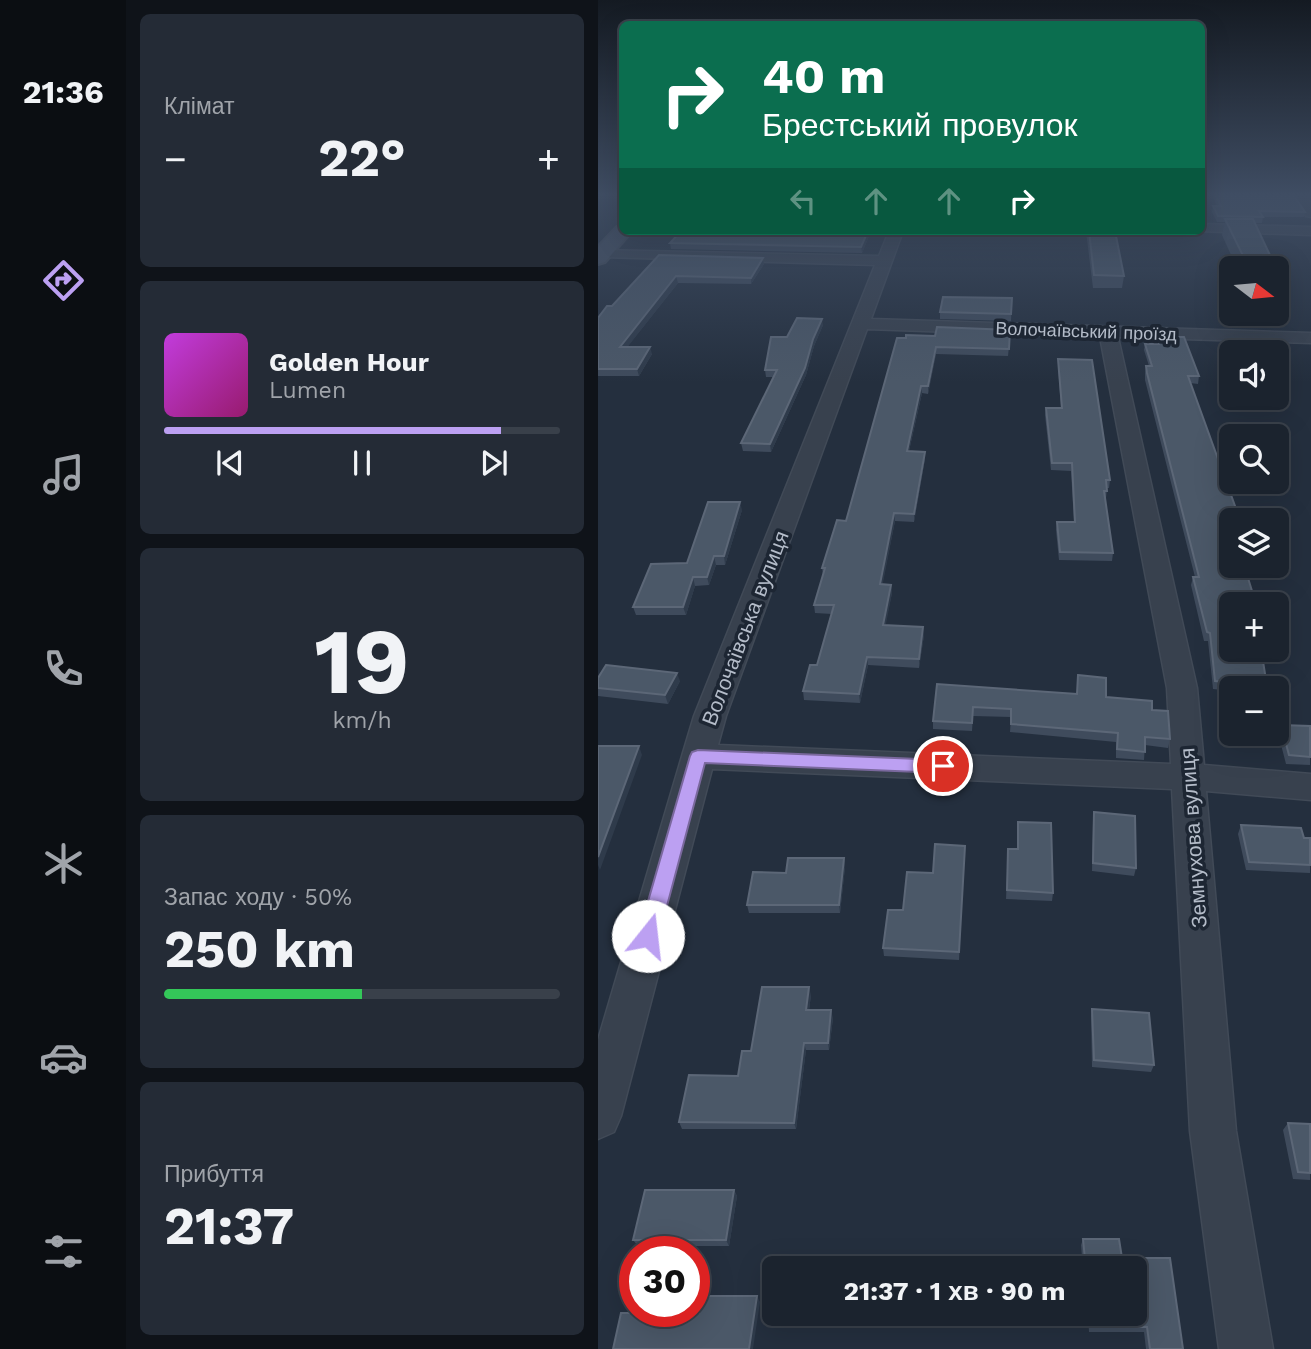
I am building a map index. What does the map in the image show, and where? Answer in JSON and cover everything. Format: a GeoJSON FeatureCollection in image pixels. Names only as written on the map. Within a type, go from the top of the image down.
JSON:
{"type":"FeatureCollection","features":[{"type":"Feature","properties":{"kind":"street"},"geometry":{"type":"LineString","coordinates":[[645,256],[885,261]]}},
{"type":"Feature","properties":{"kind":"street","name":"Волочаївська вулиця"},"geometry":{"type":"LineString","coordinates":[[598,1116],[710,716],[887,256]]}},
{"type":"Feature","properties":{"kind":"street","name":"Волочаївський проїзд"},"geometry":{"type":"LineString","coordinates":[[861,324],[1310,338]]}},
{"type":"Feature","properties":{"kind":"street","name":"Земнухова вулиця"},"geometry":{"type":"LineString","coordinates":[[1108,332],[1182,688],[1213,1131],[1246,1349]]}},
{"type":"Feature","properties":{"kind":"street"},"geometry":{"type":"LineString","coordinates":[[698,756],[1188,777],[1310,788]]}},
{"type":"Feature","properties":{"kind":"building"},"geometry":{"type":"Polygon","coordinates":[[[658,256],[763,258],[751,278],[676,276],[620,347],[650,347],[637,369],[598,369],[598,318],[607,306],[612,306],[658,256]]]}},
{"type":"Feature","properties":{"kind":"building"},"geometry":{"type":"Polygon","coordinates":[[[1092,256],[1120,256],[1124,276],[1094,275],[1092,256]]]}},
{"type":"Feature","properties":{"kind":"building"},"geometry":{"type":"Polygon","coordinates":[[[943,297],[1012,298],[1011,314],[940,312],[943,297]]]}},
{"type":"Feature","properties":{"kind":"building"},"geometry":{"type":"Polygon","coordinates":[[[797,318],[822,319],[805,368],[770,444],[741,443],[777,370],[765,370],[771,337],[787,337],[797,318]]]}},
{"type":"Feature","properties":{"kind":"building"},"geometry":{"type":"Polygon","coordinates":[[[937,327],[1010,330],[1009,349],[936,347],[928,386],[921,386],[907,451],[925,452],[914,514],[894,513],[880,584],[891,585],[883,625],[923,627],[919,659],[867,657],[859,694],[803,691],[810,665],[817,665],[834,605],[814,605],[825,568],[822,568],[837,520],[846,521],[897,338],[906,338],[906,335],[935,336],[937,327]]]}},
{"type":"Feature","properties":{"kind":"building"},"geometry":{"type":"Polygon","coordinates":[[[1157,337],[1184,337],[1199,376],[1188,376],[1219,462],[1219,494],[1231,494],[1236,508],[1219,508],[1219,578],[1248,578],[1252,592],[1219,592],[1219,662],[1263,662],[1265,676],[1219,676],[1219,681],[1215,681],[1210,633],[1207,632],[1193,577],[1199,577],[1147,373],[1146,366],[1152,366],[1145,344],[1159,344],[1157,337]]]}},
{"type":"Feature","properties":{"kind":"building"},"geometry":{"type":"Polygon","coordinates":[[[1058,359],[1092,360],[1110,480],[1106,480],[1107,491],[1104,491],[1113,553],[1060,552],[1057,522],[1075,522],[1072,463],[1052,463],[1046,408],[1062,408],[1058,359]]]}},
{"type":"Feature","properties":{"kind":"building"},"geometry":{"type":"Polygon","coordinates":[[[708,502],[740,502],[724,556],[714,556],[707,577],[693,577],[683,607],[633,607],[651,564],[687,563],[708,502]]]}},
{"type":"Feature","properties":{"kind":"building"},"geometry":{"type":"Polygon","coordinates":[[[606,665],[677,673],[665,695],[598,688],[598,678],[606,665]]]}},
{"type":"Feature","properties":{"kind":"building"},"geometry":{"type":"Polygon","coordinates":[[[1078,675],[1106,678],[1106,697],[1152,701],[1152,710],[1168,711],[1170,739],[1145,737],[1145,752],[1117,749],[1118,733],[1011,724],[1011,709],[973,707],[972,723],[933,721],[937,684],[1077,694],[1078,675]]]}},
{"type":"Feature","properties":{"kind":"building"},"geometry":{"type":"Polygon","coordinates":[[[1289,725],[1310,726],[1310,757],[1289,755],[1287,746],[1289,746],[1289,725]]]}},
{"type":"Feature","properties":{"kind":"building"},"geometry":{"type":"Polygon","coordinates":[[[598,746],[639,746],[598,857],[598,746]]]}},
{"type":"Feature","properties":{"kind":"building"},"geometry":{"type":"Polygon","coordinates":[[[1094,812],[1135,816],[1136,868],[1093,863],[1094,812]]]}},
{"type":"Feature","properties":{"kind":"building"},"geometry":{"type":"Polygon","coordinates":[[[1018,822],[1051,823],[1053,893],[1007,890],[1008,849],[1018,849],[1018,822]]]}},
{"type":"Feature","properties":{"kind":"building"},"geometry":{"type":"Polygon","coordinates":[[[1241,825],[1301,828],[1304,838],[1310,838],[1310,865],[1249,862],[1241,825]]]}},
{"type":"Feature","properties":{"kind":"building"},"geometry":{"type":"Polygon","coordinates":[[[935,844],[965,846],[959,952],[883,948],[888,910],[903,910],[907,872],[933,873],[935,844]]]}},
{"type":"Feature","properties":{"kind":"building"},"geometry":{"type":"Polygon","coordinates":[[[788,858],[844,858],[839,905],[747,905],[753,872],[786,873],[788,858]]]}},
{"type":"Feature","properties":{"kind":"building"},"geometry":{"type":"Polygon","coordinates":[[[762,987],[809,987],[806,1010],[831,1010],[828,1043],[804,1043],[794,1123],[679,1122],[689,1075],[738,1076],[742,1051],[751,1051],[762,987]]]}},
{"type":"Feature","properties":{"kind":"building"},"geometry":{"type":"Polygon","coordinates":[[[1092,1009],[1149,1013],[1154,1065],[1094,1060],[1092,1009]]]}},
{"type":"Feature","properties":{"kind":"building"},"geometry":{"type":"Polygon","coordinates":[[[1288,1123],[1310,1124],[1310,1173],[1298,1172],[1288,1123]]]}},
{"type":"Feature","properties":{"kind":"building"},"geometry":{"type":"Polygon","coordinates":[[[645,1190],[734,1190],[726,1240],[710,1240],[710,1236],[634,1236],[645,1190]]]}},
{"type":"Feature","properties":{"kind":"building"},"geometry":{"type":"Polygon","coordinates":[[[1083,1239],[1119,1239],[1122,1256],[1085,1256],[1083,1239]]]}},
{"type":"Feature","properties":{"kind":"building"},"geometry":{"type":"Polygon","coordinates":[[[1147,1258],[1170,1258],[1183,1349],[1150,1349],[1147,1327],[1091,1327],[1147,1326],[1147,1258]]]}},
{"type":"Feature","properties":{"kind":"building"},"geometry":{"type":"Polygon","coordinates":[[[710,1296],[757,1296],[749,1349],[613,1349],[619,1322],[619,1327],[710,1327],[710,1296]]]}},
{"type":"Feature","properties":{"kind":"route"},"geometry":{"type":"LineString","coordinates":[[648,936],[698,756],[943,766]]}}]}
